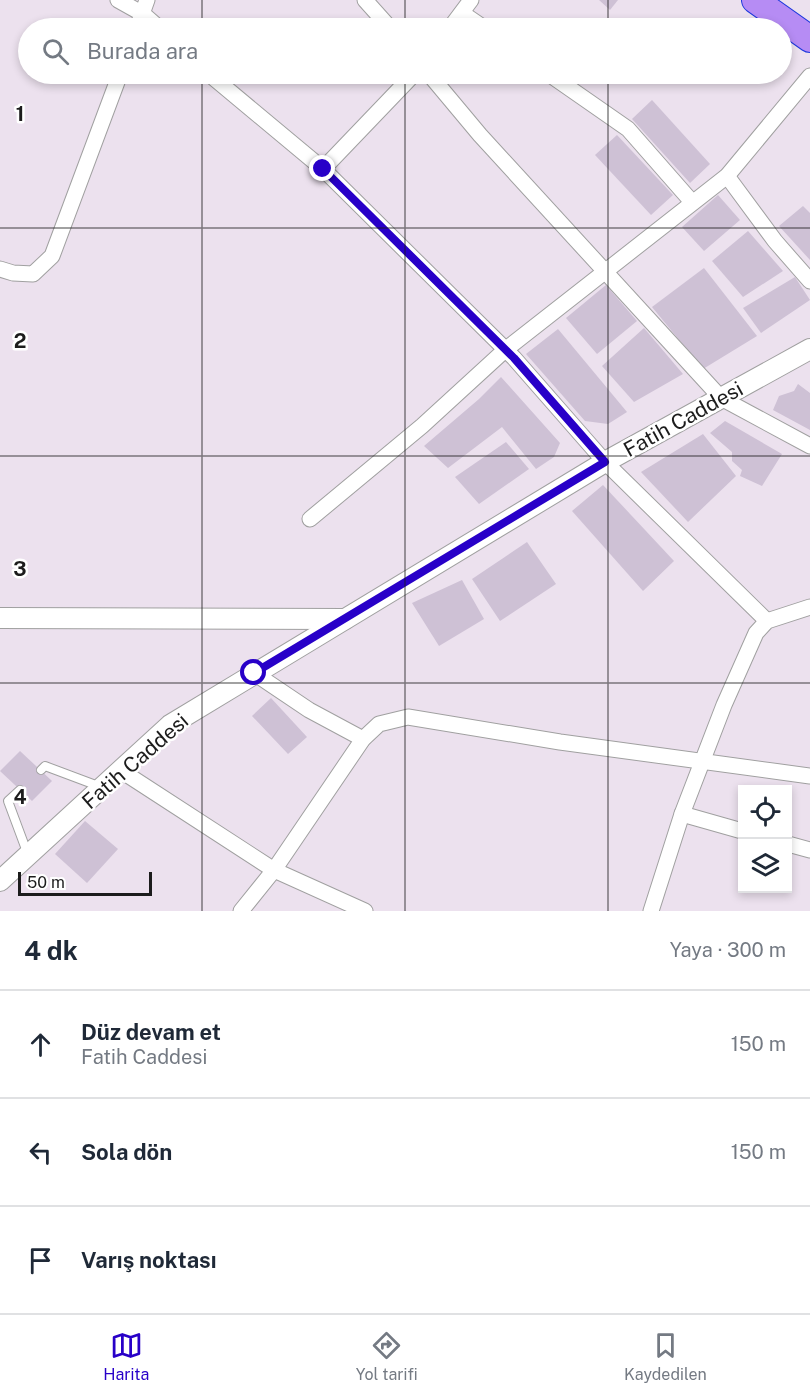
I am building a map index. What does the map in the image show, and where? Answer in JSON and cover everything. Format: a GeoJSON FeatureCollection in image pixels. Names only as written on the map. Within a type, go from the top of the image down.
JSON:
{"type":"FeatureCollection","features":[{"type":"Feature","properties":{"kind":"highway"},"geometry":{"type":"LineString","coordinates":[[755,0],[780,18]]}},
{"type":"Feature","properties":{"kind":"highway"},"geometry":{"type":"LineString","coordinates":[[792,26],[810,39]]}},
{"type":"Feature","properties":{"kind":"street"},"geometry":{"type":"LineString","coordinates":[[118,0],[145,7]]}},
{"type":"Feature","properties":{"kind":"street"},"geometry":{"type":"LineString","coordinates":[[365,0],[381,18]]}},
{"type":"Feature","properties":{"kind":"street"},"geometry":{"type":"LineString","coordinates":[[458,18],[471,0]]}},
{"type":"Feature","properties":{"kind":"street"},"geometry":{"type":"LineString","coordinates":[[462,13],[469,18]]}},
{"type":"Feature","properties":{"kind":"street"},"geometry":{"type":"LineString","coordinates":[[310,519],[422,426],[506,350],[728,176],[810,76]]}},
{"type":"Feature","properties":{"kind":"street"},"geometry":{"type":"LineString","coordinates":[[0,269],[13,273],[33,274],[52,256],[116,84]]}},
{"type":"Feature","properties":{"kind":"street"},"geometry":{"type":"LineString","coordinates":[[221,84],[323,169],[506,350],[605,462],[767,621]]}},
{"type":"Feature","properties":{"kind":"street"},"geometry":{"type":"LineString","coordinates":[[323,169],[404,84]]}},
{"type":"Feature","properties":{"kind":"street"},"geometry":{"type":"LineString","coordinates":[[437,84],[480,135],[721,398],[810,446]]}},
{"type":"Feature","properties":{"kind":"street"},"geometry":{"type":"LineString","coordinates":[[563,84],[628,129],[692,202]]}},
{"type":"Feature","properties":{"kind":"street"},"geometry":{"type":"LineString","coordinates":[[728,176],[775,241],[810,281]]}},
{"type":"Feature","properties":{"kind":"street","name":"Fatih Caddesi"},"geometry":{"type":"LineString","coordinates":[[0,881],[170,725],[605,462],[810,349]]}},
{"type":"Feature","properties":{"kind":"street"},"geometry":{"type":"LineString","coordinates":[[651,911],[682,814],[756,633],[767,621],[810,607]]}},
{"type":"Feature","properties":{"kind":"street"},"geometry":{"type":"LineString","coordinates":[[0,618],[345,619]]}},
{"type":"Feature","properties":{"kind":"street"},"geometry":{"type":"LineString","coordinates":[[254,673],[309,710],[363,739]]}},
{"type":"Feature","properties":{"kind":"street"},"geometry":{"type":"LineString","coordinates":[[241,911],[274,870],[363,739],[379,724],[408,717],[702,763],[810,776]]}},
{"type":"Feature","properties":{"kind":"street"},"geometry":{"type":"LineString","coordinates":[[120,770],[274,870],[365,911]]}},
{"type":"Feature","properties":{"kind":"street"},"geometry":{"type":"LineString","coordinates":[[682,814],[738,830]]}},
{"type":"Feature","properties":{"kind":"street"},"geometry":{"type":"LineString","coordinates":[[792,845],[810,850]]}},
{"type":"Feature","properties":{"kind":"lane"},"geometry":{"type":"LineString","coordinates":[[41,770],[45,766],[102,787]]}},
{"type":"Feature","properties":{"kind":"lane"},"geometry":{"type":"LineString","coordinates":[[20,790],[8,801],[28,855]]}},
{"type":"Feature","properties":{"kind":"building"},"geometry":{"type":"Polygon","coordinates":[[[599,0],[618,0],[610,10],[599,0]]]}},
{"type":"Feature","properties":{"kind":"building"},"geometry":{"type":"Polygon","coordinates":[[[652,100],[710,164],[690,183],[632,119],[652,100]]]}},
{"type":"Feature","properties":{"kind":"building"},"geometry":{"type":"Polygon","coordinates":[[[617,135],[673,195],[651,215],[595,155],[617,135]]]}},
{"type":"Feature","properties":{"kind":"building"},"geometry":{"type":"Polygon","coordinates":[[[718,195],[740,220],[704,251],[682,227],[718,195]]]}},
{"type":"Feature","properties":{"kind":"building"},"geometry":{"type":"Polygon","coordinates":[[[803,206],[810,213],[810,260],[779,226],[803,206]]]}},
{"type":"Feature","properties":{"kind":"building"},"geometry":{"type":"Polygon","coordinates":[[[748,231],[783,271],[743,297],[712,261],[748,231]]]}},
{"type":"Feature","properties":{"kind":"building"},"geometry":{"type":"Polygon","coordinates":[[[704,268],[757,336],[703,369],[652,307],[704,268]]]}},
{"type":"Feature","properties":{"kind":"building"},"geometry":{"type":"Polygon","coordinates":[[[795,277],[810,300],[761,333],[743,308],[795,277]]]}},
{"type":"Feature","properties":{"kind":"building"},"geometry":{"type":"Polygon","coordinates":[[[606,285],[637,321],[597,354],[566,318],[606,285]]]}},
{"type":"Feature","properties":{"kind":"building"},"geometry":{"type":"Polygon","coordinates":[[[644,328],[683,374],[634,402],[602,366],[644,328]]]}},
{"type":"Feature","properties":{"kind":"building"},"geometry":{"type":"Polygon","coordinates":[[[558,329],[627,412],[608,424],[585,421],[526,354],[558,329]]]}},
{"type":"Feature","properties":{"kind":"building"},"geometry":{"type":"Polygon","coordinates":[[[501,377],[560,443],[554,457],[536,469],[502,427],[448,468],[424,446],[501,377]]]}},
{"type":"Feature","properties":{"kind":"building"},"geometry":{"type":"Polygon","coordinates":[[[798,384],[810,393],[810,430],[773,410],[779,396],[794,391],[798,384]]]}},
{"type":"Feature","properties":{"kind":"building"},"geometry":{"type":"Polygon","coordinates":[[[725,421],[782,454],[762,486],[740,476],[742,470],[732,461],[732,452],[710,433],[725,421]]]}},
{"type":"Feature","properties":{"kind":"building"},"geometry":{"type":"Polygon","coordinates":[[[703,434],[736,476],[688,522],[641,472],[703,434]]]}},
{"type":"Feature","properties":{"kind":"building"},"geometry":{"type":"Polygon","coordinates":[[[506,442],[529,469],[479,504],[455,477],[506,442]]]}},
{"type":"Feature","properties":{"kind":"building"},"geometry":{"type":"Polygon","coordinates":[[[603,485],[674,561],[643,591],[572,511],[603,485]]]}},
{"type":"Feature","properties":{"kind":"building"},"geometry":{"type":"Polygon","coordinates":[[[527,542],[556,584],[500,621],[472,579],[527,542]]]}},
{"type":"Feature","properties":{"kind":"building"},"geometry":{"type":"Polygon","coordinates":[[[462,580],[484,619],[439,646],[412,603],[462,580]]]}},
{"type":"Feature","properties":{"kind":"building"},"geometry":{"type":"Polygon","coordinates":[[[271,698],[307,737],[288,754],[252,716],[271,698]]]}},
{"type":"Feature","properties":{"kind":"building"},"geometry":{"type":"Polygon","coordinates":[[[20,751],[52,781],[32,801],[0,771],[20,751]]]}},
{"type":"Feature","properties":{"kind":"building"},"geometry":{"type":"Polygon","coordinates":[[[85,821],[118,849],[87,883],[55,854],[85,821]]]}},
{"type":"Feature","properties":{"kind":"route"},"geometry":{"type":"LineString","coordinates":[[254,673],[605,462],[514,358],[323,169]]}}]}
